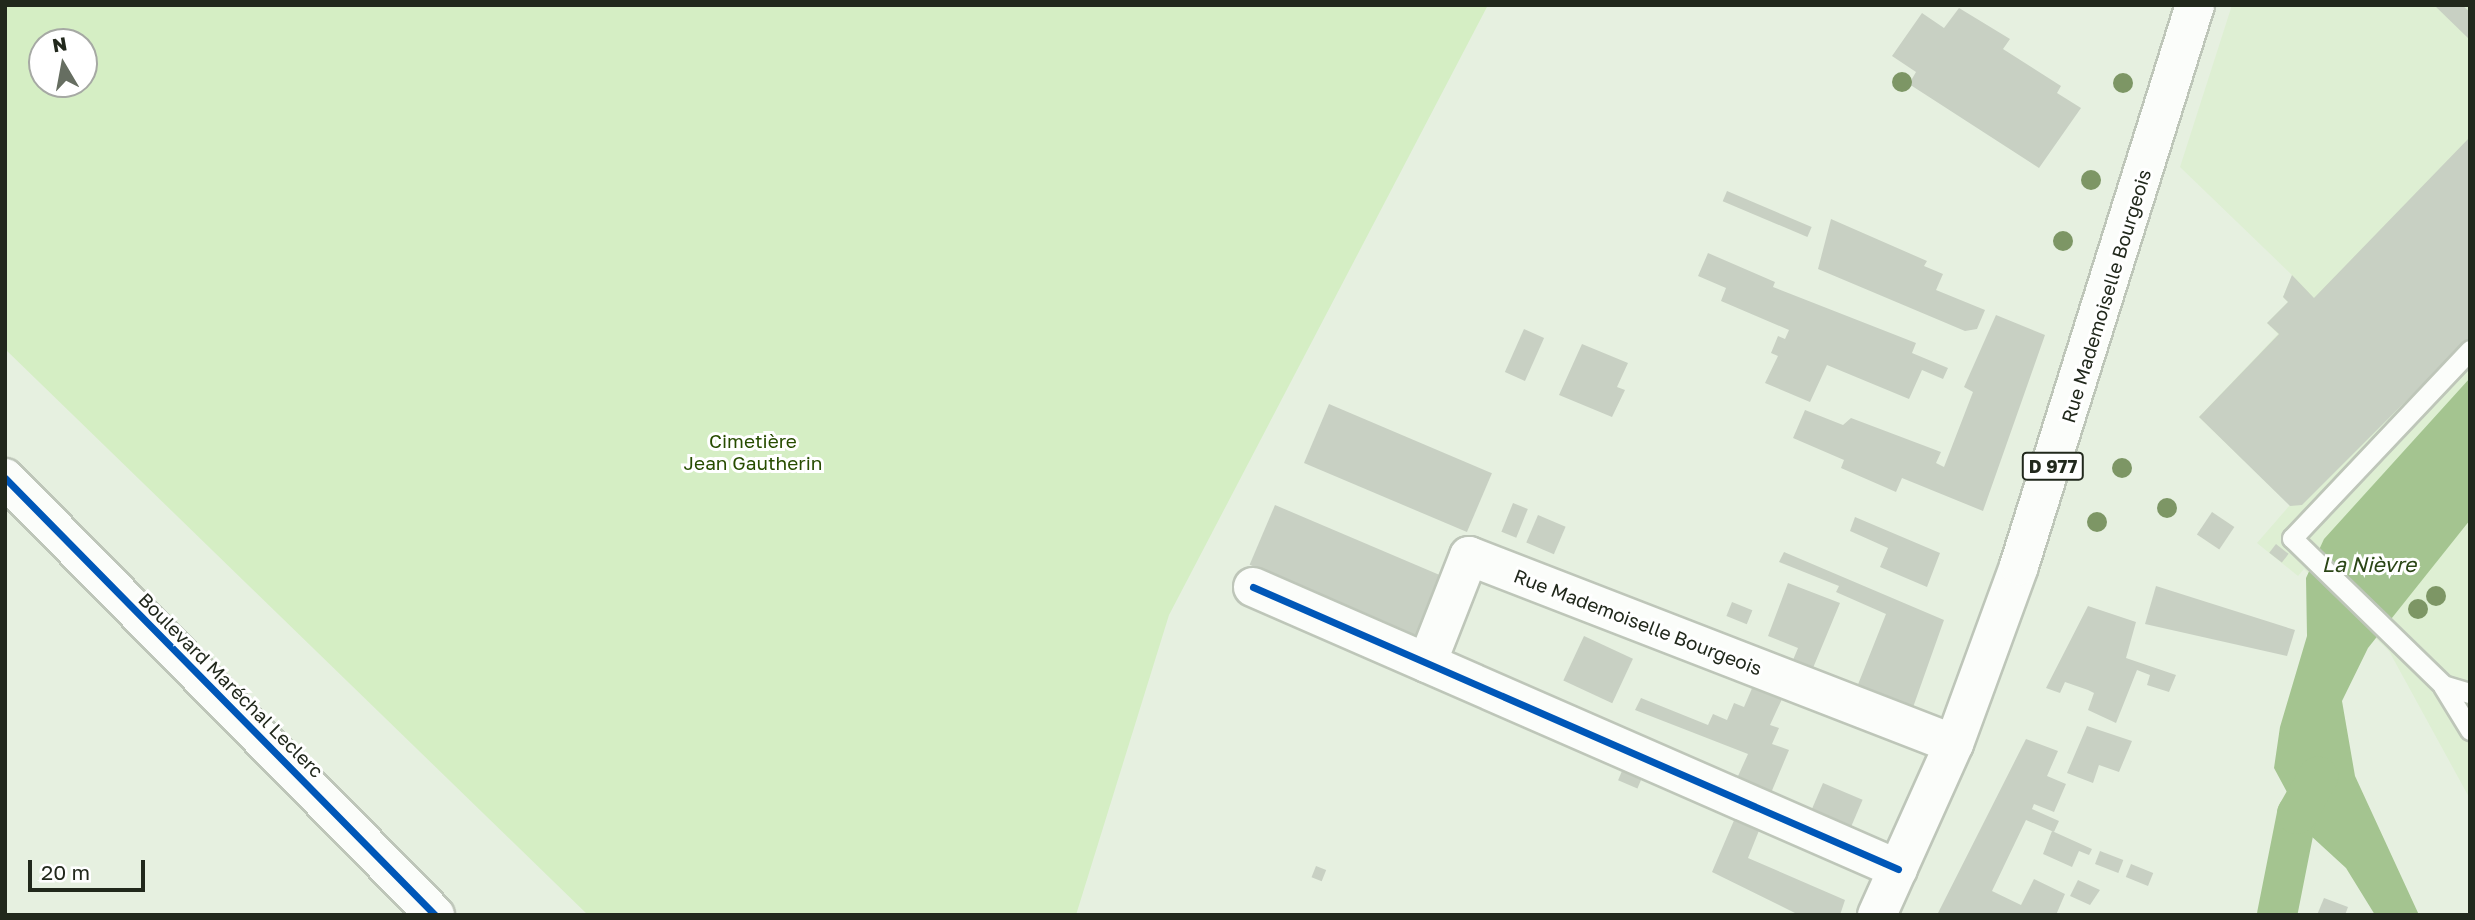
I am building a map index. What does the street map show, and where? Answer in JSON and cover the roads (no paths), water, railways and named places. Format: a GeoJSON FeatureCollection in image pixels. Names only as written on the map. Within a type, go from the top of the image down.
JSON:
{"type":"FeatureCollection","features":[{"type":"Feature","properties":{"kind":"main road","name":"Rue Mademoiselle Bourgeois"},"geometry":{"type":"LineString","coordinates":[[1877,915],[1954,744],[2078,391],[2195,5]]}},
{"type":"Feature","properties":{"kind":"main road","name":"Boulevard Maréchal Leclerc"},"geometry":{"type":"LineString","coordinates":[[5,478],[435,915]]}},
{"type":"Feature","properties":{"kind":"main road","name":"Rue Mademoiselle Bourgeois"},"geometry":{"type":"LineString","coordinates":[[1427,663],[1469,556],[1954,744]]}},
{"type":"Feature","properties":{"kind":"main road"},"geometry":{"type":"LineString","coordinates":[[1253,587],[1898,869]]}},
{"type":"Feature","properties":{"kind":"lane"},"geometry":{"type":"LineString","coordinates":[[2470,350],[2292,538],[2443,685],[2470,730]]}},
{"type":"Feature","properties":{"kind":"lane"},"geometry":{"type":"LineString","coordinates":[[2443,685],[2470,693]]}},
{"type":"Feature","properties":{"kind":"water","name":"La Nièvre"},"geometry":{"type":"Polygon","coordinates":[[[2470,378],[2470,520],[2368,648],[2342,701],[2355,776],[2419,915],[2375,915],[2346,868],[2310,835],[2274,768],[2280,727],[2307,636],[2306,578],[2324,539],[2470,378]]]}},
{"type":"Feature","properties":{"kind":"waterway"},"geometry":{"type":"LineString","coordinates":[[2277,915],[2297,814],[2318,777]]}},
{"type":"Feature","properties":{"kind":"park label","name":"Cimetière Jean Gautherin"},"geometry":{"type":"Point","coordinates":[753,452]}}]}
